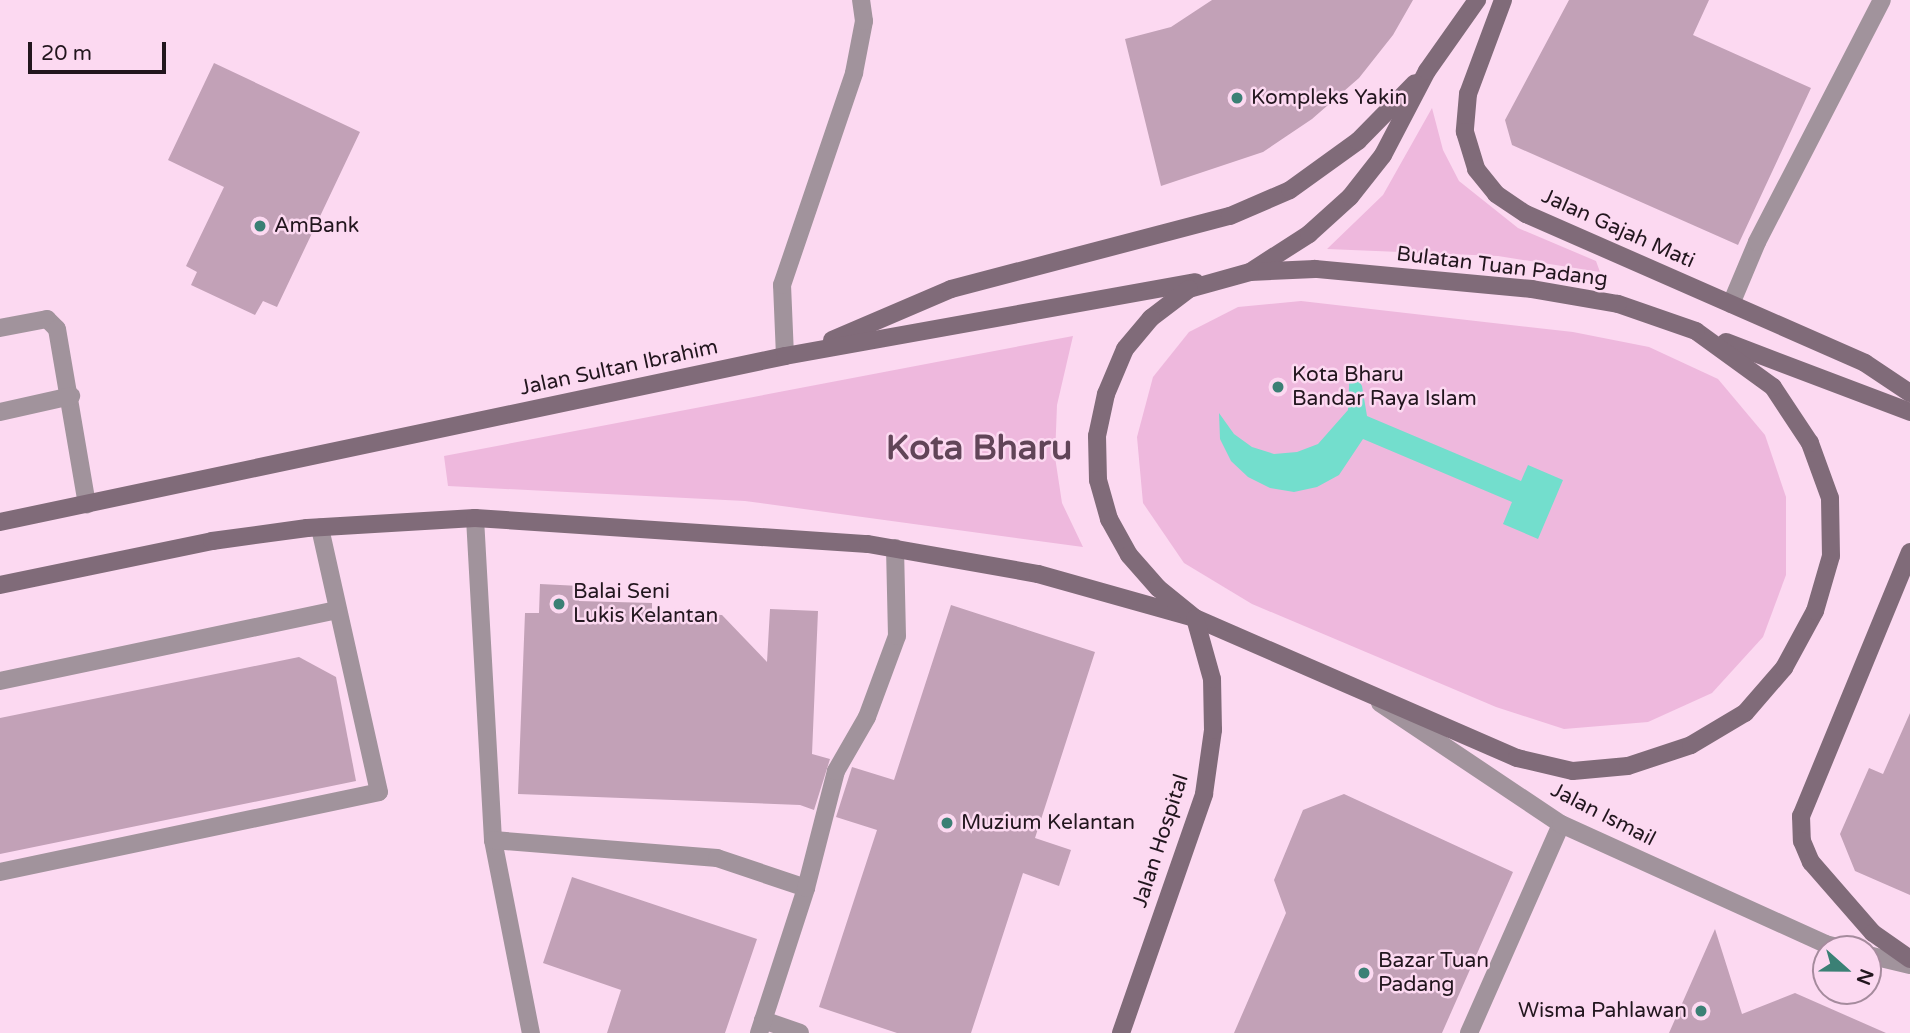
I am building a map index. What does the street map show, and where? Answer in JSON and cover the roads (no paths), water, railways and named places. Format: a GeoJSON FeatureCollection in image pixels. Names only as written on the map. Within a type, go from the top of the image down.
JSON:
{"type":"FeatureCollection","features":[{"type":"Feature","properties":{"kind":"main road"},"geometry":{"type":"LineString","coordinates":[[1250,272],[1309,234],[1350,197],[1383,155],[1427,71],[1476,0]]}},
{"type":"Feature","properties":{"kind":"main road","name":"Jalan Gajah Mati"},"geometry":{"type":"LineString","coordinates":[[1503,0],[1468,94],[1465,132],[1476,169],[1496,194],[1527,214],[1865,363],[1910,393]]}},
{"type":"Feature","properties":{"kind":"main road"},"geometry":{"type":"LineString","coordinates":[[804,352],[951,289],[1177,232],[1230,216],[1278,195],[1358,141],[1427,71]]}},
{"type":"Feature","properties":{"kind":"main road","name":"Bulatan Tuan Padang"},"geometry":{"type":"LineString","coordinates":[[1315,269],[1532,289],[1618,304],[1696,331],[1773,387],[1810,443],[1830,498],[1831,556],[1815,611],[1784,668],[1745,713],[1678,750],[1628,766],[1573,771],[1517,758],[1195,618],[1150,579],[1109,519],[1098,480],[1097,436],[1106,394],[1125,349],[1151,318],[1189,289],[1250,272],[1315,269]]}},
{"type":"Feature","properties":{"kind":"main road","name":"Jalan Sultan Ibrahim"},"geometry":{"type":"LineString","coordinates":[[0,522],[804,352],[1250,272]]}},
{"type":"Feature","properties":{"kind":"main road"},"geometry":{"type":"LineString","coordinates":[[1696,331],[1910,412]]}},
{"type":"Feature","properties":{"kind":"main road"},"geometry":{"type":"LineString","coordinates":[[0,585],[212,541],[320,527],[475,519],[538,519],[895,548],[1038,574],[1195,618]]}},
{"type":"Feature","properties":{"kind":"main road"},"geometry":{"type":"LineString","coordinates":[[1910,552],[1801,816],[1802,841],[1811,862],[1873,933],[1910,960]]}},
{"type":"Feature","properties":{"kind":"main road","name":"Jalan Hospital"},"geometry":{"type":"LineString","coordinates":[[1121,1033],[1204,794],[1213,730],[1212,679],[1195,618]]}},
{"type":"Feature","properties":{"kind":"street"},"geometry":{"type":"LineString","coordinates":[[785,356],[782,285],[854,73],[864,21],[861,0]]}},
{"type":"Feature","properties":{"kind":"street"},"geometry":{"type":"LineString","coordinates":[[1731,304],[1756,242],[1882,0]]}},
{"type":"Feature","properties":{"kind":"street"},"geometry":{"type":"LineString","coordinates":[[0,328],[47,319],[57,329],[71,396],[87,504]]}},
{"type":"Feature","properties":{"kind":"street"},"geometry":{"type":"LineString","coordinates":[[0,412],[71,396]]}},
{"type":"Feature","properties":{"kind":"street"},"geometry":{"type":"LineString","coordinates":[[475,519],[493,840],[531,1033]]}},
{"type":"Feature","properties":{"kind":"street"},"geometry":{"type":"LineString","coordinates":[[0,872],[379,792],[320,527]]}},
{"type":"Feature","properties":{"kind":"street"},"geometry":{"type":"LineString","coordinates":[[800,1033],[761,1027],[806,888],[836,771],[867,717],[897,636],[895,548]]}},
{"type":"Feature","properties":{"kind":"street"},"geometry":{"type":"LineString","coordinates":[[0,681],[338,610]]}},
{"type":"Feature","properties":{"kind":"street","name":"Jalan Ismail"},"geometry":{"type":"LineString","coordinates":[[1358,689],[1561,824],[1812,938]]}},
{"type":"Feature","properties":{"kind":"street"},"geometry":{"type":"LineString","coordinates":[[1469,1033],[1561,824]]}},
{"type":"Feature","properties":{"kind":"street"},"geometry":{"type":"LineString","coordinates":[[493,840],[717,858],[806,888]]}},
{"type":"Feature","properties":{"kind":"street"},"geometry":{"type":"LineString","coordinates":[[1882,958],[1910,965]]}},
{"type":"Feature","properties":{"kind":"place","name":"Kompleks Yakin"},"geometry":{"type":"Point","coordinates":[1237,98]}},
{"type":"Feature","properties":{"kind":"place","name":"AmBank"},"geometry":{"type":"Point","coordinates":[260,226]}},
{"type":"Feature","properties":{"kind":"place","name":"Kota Bharu Bandar Raya Islam"},"geometry":{"type":"Point","coordinates":[1278,387]}},
{"type":"Feature","properties":{"kind":"place","name":"Balai Seni Lukis Kelantan"},"geometry":{"type":"Point","coordinates":[559,604]}},
{"type":"Feature","properties":{"kind":"place","name":"Muzium Kelantan"},"geometry":{"type":"Point","coordinates":[947,823]}},
{"type":"Feature","properties":{"kind":"place","name":"Bazar Tuan Padang"},"geometry":{"type":"Point","coordinates":[1364,973]}},
{"type":"Feature","properties":{"kind":"place","name":"Wisma Pahlawan"},"geometry":{"type":"Point","coordinates":[1701,1011]}},
{"type":"Feature","properties":{"kind":"district","name":"Kota Bharu"},"geometry":{"type":"Point","coordinates":[979,448]}}]}
